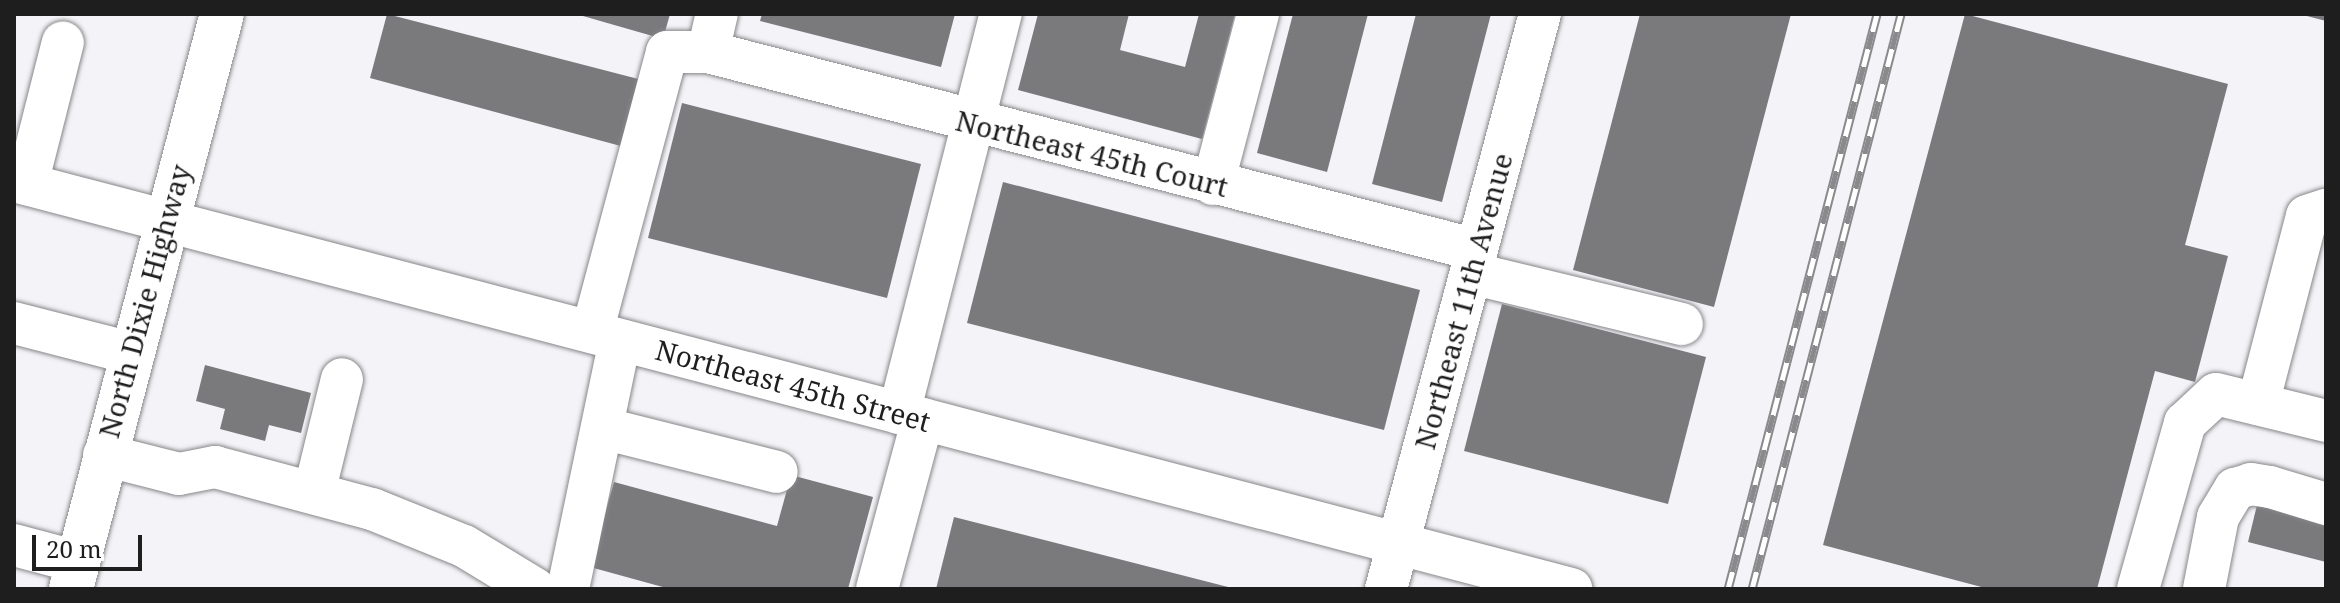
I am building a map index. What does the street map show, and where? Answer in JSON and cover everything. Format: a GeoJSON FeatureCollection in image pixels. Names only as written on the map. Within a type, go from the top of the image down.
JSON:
{"type":"FeatureCollection","features":[{"type":"Feature","properties":{"kind":"main road","name":"North Dixie Highway"},"geometry":{"type":"LineString","coordinates":[[74,575],[222,14]]}},
{"type":"Feature","properties":{"kind":"street"},"geometry":{"type":"LineString","coordinates":[[877,589],[971,122],[1001,14]]}},
{"type":"Feature","properties":{"kind":"street"},"geometry":{"type":"LineString","coordinates":[[1213,184],[1258,14]]}},
{"type":"Feature","properties":{"kind":"street","name":"Northeast 11th Avenue"},"geometry":{"type":"LineString","coordinates":[[1386,589],[1540,14]]}},
{"type":"Feature","properties":{"kind":"street","name":"Northeast 45th Court"},"geometry":{"type":"LineString","coordinates":[[606,336],[667,52],[713,33],[971,122],[1213,184],[1682,324]]}},
{"type":"Feature","properties":{"kind":"street"},"geometry":{"type":"LineString","coordinates":[[20,183],[63,42]]}},
{"type":"Feature","properties":{"kind":"street","name":"Northeast 45th Street"},"geometry":{"type":"LineString","coordinates":[[20,183],[1571,589]]}},
{"type":"Feature","properties":{"kind":"street"},"geometry":{"type":"LineString","coordinates":[[2258,404],[2307,216],[2326,210]]}},
{"type":"Feature","properties":{"kind":"street"},"geometry":{"type":"LineString","coordinates":[[14,323],[131,353]]}},
{"type":"Feature","properties":{"kind":"street"},"geometry":{"type":"LineString","coordinates":[[568,589],[602,428],[606,336]]}},
{"type":"Feature","properties":{"kind":"street"},"geometry":{"type":"LineString","coordinates":[[314,493],[342,379]]}},
{"type":"Feature","properties":{"kind":"street"},"geometry":{"type":"LineString","coordinates":[[2138,589],[2185,423],[2216,394],[2326,421]]}},
{"type":"Feature","properties":{"kind":"street"},"geometry":{"type":"LineString","coordinates":[[602,428],[777,472]]}},
{"type":"Feature","properties":{"kind":"street"},"geometry":{"type":"LineString","coordinates":[[104,455],[179,474],[215,467],[372,509],[464,546],[535,589]]}},
{"type":"Feature","properties":{"kind":"street"},"geometry":{"type":"LineString","coordinates":[[2204,589],[2218,517],[2235,489],[2270,487],[2326,504]]}},
{"type":"Feature","properties":{"kind":"street"},"geometry":{"type":"LineString","coordinates":[[14,545],[74,575]]}},
{"type":"Feature","properties":{"kind":"building"},"geometry":{"type":"Polygon","coordinates":[[[387,14],[646,81],[628,148],[370,78],[387,14]]]}},
{"type":"Feature","properties":{"kind":"building"},"geometry":{"type":"Polygon","coordinates":[[[576,14],[670,14],[663,39],[576,14]]]}},
{"type":"Feature","properties":{"kind":"building"},"geometry":{"type":"Polygon","coordinates":[[[762,14],[955,14],[941,67],[760,21],[762,14]]]}},
{"type":"Feature","properties":{"kind":"building"},"geometry":{"type":"Polygon","coordinates":[[[1038,14],[1129,14],[1120,50],[1185,67],[1199,14],[1235,14],[1202,139],[1018,90],[1038,14]]]}},
{"type":"Feature","properties":{"kind":"building"},"geometry":{"type":"Polygon","coordinates":[[[1293,14],[1368,14],[1327,172],[1257,153],[1293,14]]]}},
{"type":"Feature","properties":{"kind":"building"},"geometry":{"type":"Polygon","coordinates":[[[1416,14],[1491,14],[1442,202],[1372,184],[1416,14]]]}},
{"type":"Feature","properties":{"kind":"building"},"geometry":{"type":"Polygon","coordinates":[[[1640,14],[1791,14],[1714,307],[1573,270],[1640,14]]]}},
{"type":"Feature","properties":{"kind":"building"},"geometry":{"type":"Polygon","coordinates":[[[1965,14],[2228,84],[2185,245],[2228,256],[2195,382],[2155,371],[2097,589],[1989,589],[1823,545],[1965,14]]]}},
{"type":"Feature","properties":{"kind":"building"},"geometry":{"type":"Polygon","coordinates":[[[2303,14],[2326,14],[2326,21],[2303,15],[2303,14]]]}},
{"type":"Feature","properties":{"kind":"building"},"geometry":{"type":"Polygon","coordinates":[[[682,103],[921,164],[887,298],[648,238],[682,103]]]}},
{"type":"Feature","properties":{"kind":"building"},"geometry":{"type":"Polygon","coordinates":[[[1003,182],[1420,290],[1384,430],[967,323],[1003,182]]]}},
{"type":"Feature","properties":{"kind":"building"},"geometry":{"type":"Polygon","coordinates":[[[1502,304],[1706,357],[1668,504],[1464,451],[1502,304]]]}},
{"type":"Feature","properties":{"kind":"building"},"geometry":{"type":"Polygon","coordinates":[[[205,365],[311,393],[301,433],[269,425],[265,441],[220,429],[225,409],[196,401],[205,365]]]}},
{"type":"Feature","properties":{"kind":"building"},"geometry":{"type":"Polygon","coordinates":[[[791,475],[873,497],[848,589],[670,589],[590,567],[614,482],[777,526],[791,475]]]}},
{"type":"Feature","properties":{"kind":"building"},"geometry":{"type":"Polygon","coordinates":[[[2258,501],[2326,519],[2326,562],[2248,542],[2258,501]]]}},
{"type":"Feature","properties":{"kind":"building"},"geometry":{"type":"Polygon","coordinates":[[[954,517],[1232,588],[1232,589],[936,589],[954,517]]]}},
{"type":"Feature","properties":{"kind":"railway"},"geometry":{"type":"LineString","coordinates":[[1728,589],[1877,14]]}},
{"type":"Feature","properties":{"kind":"railway"},"geometry":{"type":"LineString","coordinates":[[1752,589],[1901,14]]}}]}
